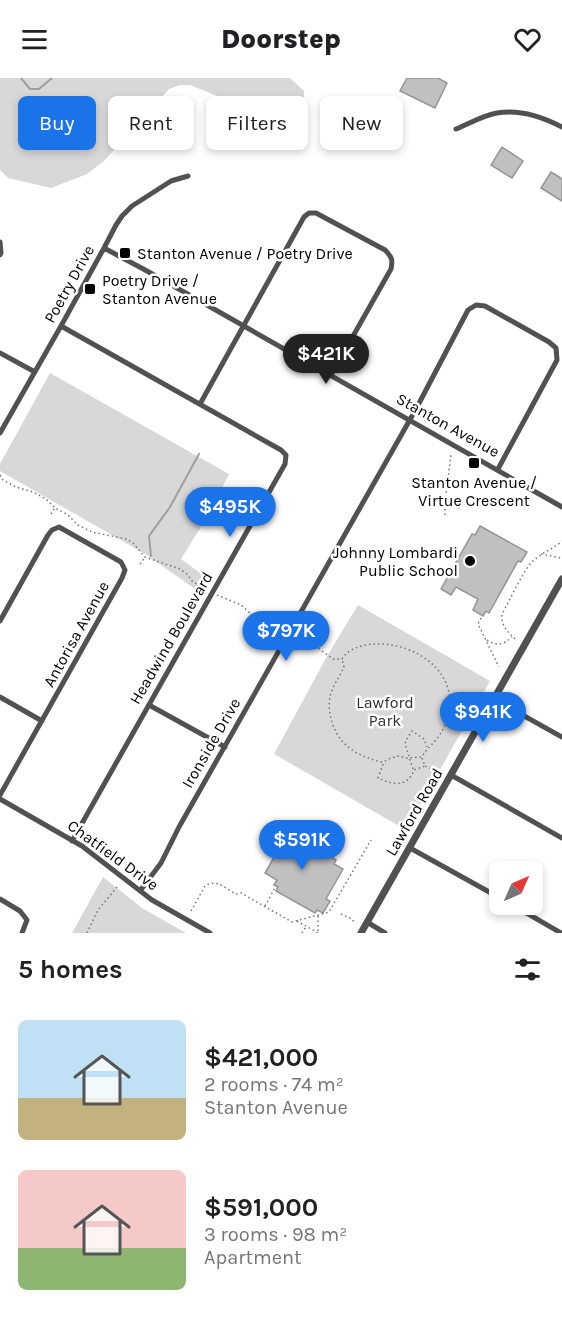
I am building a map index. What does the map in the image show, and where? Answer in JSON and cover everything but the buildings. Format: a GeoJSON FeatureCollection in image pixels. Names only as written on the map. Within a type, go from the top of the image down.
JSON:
{"type":"FeatureCollection","features":[{"type":"Feature","properties":{"kind":"street"},"geometry":{"type":"LineString","coordinates":[[456,129],[496,113],[522,112],[562,127]]}},
{"type":"Feature","properties":{"kind":"street","name":"Poetry Drive"},"geometry":{"type":"LineString","coordinates":[[0,433],[122,216],[132,206],[171,181],[188,176]]}},
{"type":"Feature","properties":{"kind":"street"},"geometry":{"type":"LineString","coordinates":[[200,404],[304,217],[309,213],[316,213],[385,250],[393,260],[391,269],[331,375]]}},
{"type":"Feature","properties":{"kind":"street"},"geometry":{"type":"LineString","coordinates":[[0,242],[0,255]]}},
{"type":"Feature","properties":{"kind":"street","name":"Stanton Avenue"},"geometry":{"type":"LineString","coordinates":[[104,248],[561,505]]}},
{"type":"Feature","properties":{"kind":"street","name":"Ironside Drive"},"geometry":{"type":"LineString","coordinates":[[140,891],[161,863],[410,420],[468,310],[476,305],[485,306],[556,348],[557,360],[498,469]]}},
{"type":"Feature","properties":{"kind":"street","name":"Headwind Boulevard"},"geometry":{"type":"LineString","coordinates":[[62,326],[286,455],[285,464],[72,840]]}},
{"type":"Feature","properties":{"kind":"street"},"geometry":{"type":"LineString","coordinates":[[0,353],[35,372]]}},
{"type":"Feature","properties":{"kind":"street","name":"Antorisa Avenue"},"geometry":{"type":"LineString","coordinates":[[0,621],[52,530],[59,527],[122,562],[125,570],[122,578],[0,797]]}},
{"type":"Feature","properties":{"kind":"street","name":"Lawford Road"},"geometry":{"type":"LineString","coordinates":[[360,933],[562,579]]}},
{"type":"Feature","properties":{"kind":"street"},"geometry":{"type":"LineString","coordinates":[[0,697],[42,721]]}},
{"type":"Feature","properties":{"kind":"street"},"geometry":{"type":"LineString","coordinates":[[494,699],[562,737]]}},
{"type":"Feature","properties":{"kind":"street"},"geometry":{"type":"LineString","coordinates":[[148,705],[225,747]]}},
{"type":"Feature","properties":{"kind":"street"},"geometry":{"type":"LineString","coordinates":[[451,775],[562,838]]}},
{"type":"Feature","properties":{"kind":"street","name":"Chatfield Drive"},"geometry":{"type":"LineString","coordinates":[[0,797],[72,840],[152,900],[210,933]]}},
{"type":"Feature","properties":{"kind":"street"},"geometry":{"type":"LineString","coordinates":[[410,848],[489,892]]}},
{"type":"Feature","properties":{"kind":"street"},"geometry":{"type":"LineString","coordinates":[[0,899],[20,911],[27,920],[22,933]]}},
{"type":"Feature","properties":{"kind":"street"},"geometry":{"type":"LineString","coordinates":[[530,915],[561,933]]}},
{"type":"Feature","properties":{"kind":"street"},"geometry":{"type":"LineString","coordinates":[[367,922],[386,933]]}},
{"type":"Feature","properties":{"kind":"path"},"geometry":{"type":"LineString","coordinates":[[445,515],[451,455]]}},
{"type":"Feature","properties":{"kind":"path"},"geometry":{"type":"LineString","coordinates":[[0,476],[16,487],[46,499],[78,525],[92,532],[126,539],[145,556],[180,569],[193,582],[205,588]]}},
{"type":"Feature","properties":{"kind":"path"},"geometry":{"type":"LineString","coordinates":[[445,501],[462,510]]}},
{"type":"Feature","properties":{"kind":"path"},"geometry":{"type":"LineString","coordinates":[[51,514],[55,508]]}},
{"type":"Feature","properties":{"kind":"path"},"geometry":{"type":"LineString","coordinates":[[515,639],[503,627],[502,614],[530,564],[562,541]]}},
{"type":"Feature","properties":{"kind":"path"},"geometry":{"type":"LineString","coordinates":[[541,554],[561,558]]}},
{"type":"Feature","properties":{"kind":"path"},"geometry":{"type":"LineString","coordinates":[[140,564],[145,556]]}},
{"type":"Feature","properties":{"kind":"path"},"geometry":{"type":"LineString","coordinates":[[220,596],[241,605],[282,630]]}},
{"type":"Feature","properties":{"kind":"path"},"geometry":{"type":"LineString","coordinates":[[481,618],[478,624],[499,667]]}},
{"type":"Feature","properties":{"kind":"path"},"geometry":{"type":"LineString","coordinates":[[486,639],[500,645],[506,643],[512,636]]}},
{"type":"Feature","properties":{"kind":"path"},"geometry":{"type":"LineString","coordinates":[[296,638],[318,648],[333,659],[342,659]]}},
{"type":"Feature","properties":{"kind":"path"},"geometry":{"type":"LineString","coordinates":[[422,757],[398,756],[382,762],[361,756],[337,735],[330,714],[329,702],[334,686],[344,668],[342,659],[345,654],[359,647],[382,644],[401,646],[418,653],[436,667],[447,689],[450,706],[442,729],[422,757],[425,766],[439,773]]}},
{"type":"Feature","properties":{"kind":"path"},"geometry":{"type":"LineString","coordinates":[[382,762],[378,778],[392,784],[400,784],[412,776],[414,770],[405,744],[412,731],[424,739],[427,747]]}},
{"type":"Feature","properties":{"kind":"path"},"geometry":{"type":"LineString","coordinates":[[414,770],[425,766]]}},
{"type":"Feature","properties":{"kind":"path"},"geometry":{"type":"LineString","coordinates":[[329,912],[371,840]]}},
{"type":"Feature","properties":{"kind":"path"},"geometry":{"type":"LineString","coordinates":[[191,911],[205,886],[213,882],[236,894],[241,893],[292,922],[334,912]]}},
{"type":"Feature","properties":{"kind":"path"},"geometry":{"type":"LineString","coordinates":[[265,906],[276,886]]}},
{"type":"Feature","properties":{"kind":"path"},"geometry":{"type":"LineString","coordinates":[[87,933],[98,910],[117,887]]}},
{"type":"Feature","properties":{"kind":"path"},"geometry":{"type":"LineString","coordinates":[[341,914],[354,922]]}},
{"type":"Feature","properties":{"kind":"path"},"geometry":{"type":"LineString","coordinates":[[296,921],[318,933],[318,915]]}},
{"type":"Feature","properties":{"kind":"path"},"geometry":{"type":"LineString","coordinates":[[302,933],[306,927]]}},
{"type":"Feature","properties":{"kind":"green space"},"geometry":{"type":"Polygon","coordinates":[[[0,78],[290,78],[304,91],[304,96],[218,96],[190,85],[180,85],[169,89],[163,96],[108,96],[108,150],[114,150],[87,174],[51,188],[8,178],[0,170],[0,78]]]}},
{"type":"Feature","properties":{"kind":"green space"},"geometry":{"type":"Polygon","coordinates":[[[50,373],[229,474],[209,514],[181,559],[211,581],[201,593],[145,554],[0,471],[0,464],[50,373]]]}},
{"type":"Feature","properties":{"kind":"green space","name":"Lawford Park"},"geometry":{"type":"Polygon","coordinates":[[[358,605],[490,681],[406,830],[274,754],[326,658],[358,605]]]}},
{"type":"Feature","properties":{"kind":"green space"},"geometry":{"type":"Polygon","coordinates":[[[103,877],[142,908],[186,933],[72,933],[103,877]]]}},
{"type":"Feature","properties":{"kind":"waterway"},"geometry":{"type":"LineString","coordinates":[[21,78],[30,89],[39,89],[52,78]]}},
{"type":"Feature","properties":{"kind":"waterway"},"geometry":{"type":"LineString","coordinates":[[151,556],[149,536],[170,507],[199,454]]}},
{"type":"Feature","properties":{"kind":"place","name":"Stanton Avenue / Poetry Drive"},"geometry":{"type":"Point","coordinates":[125,253]}},
{"type":"Feature","properties":{"kind":"place","name":"Poetry Drive / Stanton Avenue"},"geometry":{"type":"Point","coordinates":[90,289]}},
{"type":"Feature","properties":{"kind":"place","name":"Stanton Avenue / Virtue Crescent"},"geometry":{"type":"Point","coordinates":[474,463]}},
{"type":"Feature","properties":{"kind":"place","name":"Johnny Lombardi Public School"},"geometry":{"type":"Point","coordinates":[470,561]}}]}
